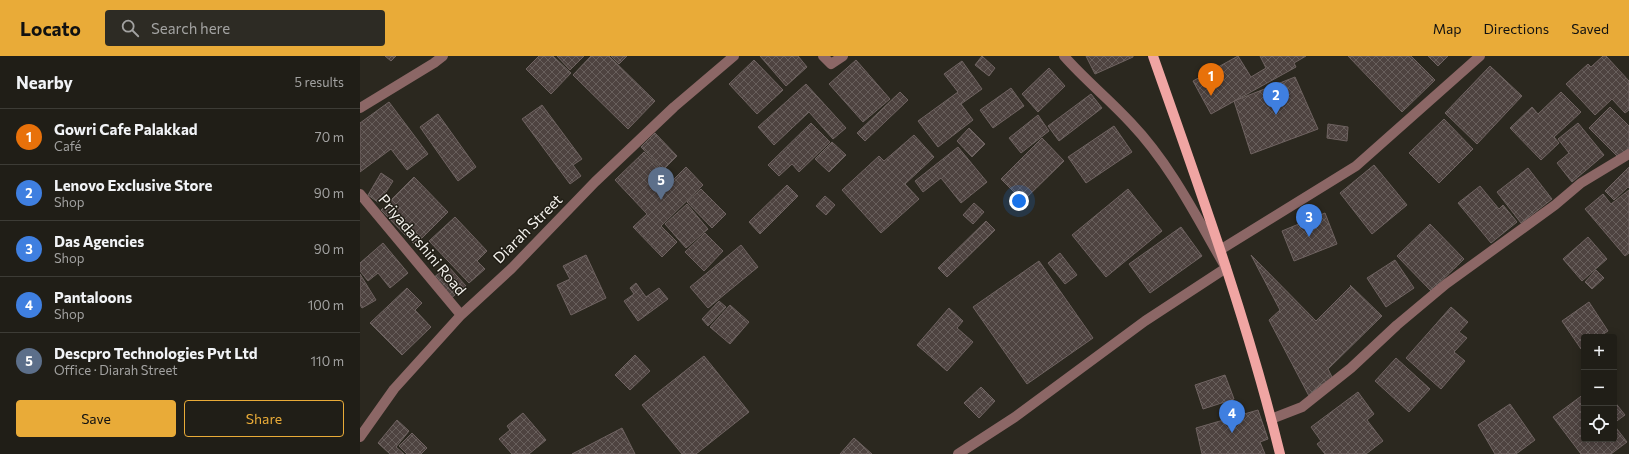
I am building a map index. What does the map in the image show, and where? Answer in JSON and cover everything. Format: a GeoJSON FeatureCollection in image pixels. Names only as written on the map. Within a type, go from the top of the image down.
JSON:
{"type":"FeatureCollection","features":[{"type":"Feature","properties":{"kind":"main road"},"geometry":{"type":"LineString","coordinates":[[1153,56],[1226,268],[1280,454]]}},
{"type":"Feature","properties":{"kind":"street"},"geometry":{"type":"LineString","coordinates":[[360,108],[443,56]]}},
{"type":"Feature","properties":{"kind":"street","name":"Diarah Street"},"geometry":{"type":"LineString","coordinates":[[360,438],[394,389],[461,315],[511,269],[595,182],[663,118],[734,56]]}},
{"type":"Feature","properties":{"kind":"street"},"geometry":{"type":"LineString","coordinates":[[823,56],[831,64],[843,56]]}},
{"type":"Feature","properties":{"kind":"street"},"geometry":{"type":"LineString","coordinates":[[958,454],[1015,417],[1145,321],[1226,268],[1171,173],[1131,123],[1080,75],[1064,56]]}},
{"type":"Feature","properties":{"kind":"street"},"geometry":{"type":"LineString","coordinates":[[1220,250],[1356,166],[1480,56]]}},
{"type":"Feature","properties":{"kind":"street"},"geometry":{"type":"LineString","coordinates":[[1271,419],[1302,407],[1352,368],[1397,325],[1446,284],[1555,205],[1581,183],[1629,154]]}},
{"type":"Feature","properties":{"kind":"street","name":"Priyadarshini Road"},"geometry":{"type":"LineString","coordinates":[[360,194],[461,315]]}},
{"type":"Feature","properties":{"kind":"building"},"geometry":{"type":"Polygon","coordinates":[[[385,56],[396,56],[391,61],[385,56]]]}},
{"type":"Feature","properties":{"kind":"building"},"geometry":{"type":"Polygon","coordinates":[[[539,56],[553,56],[571,73],[551,94],[526,69],[539,56]]]}},
{"type":"Feature","properties":{"kind":"building"},"geometry":{"type":"Polygon","coordinates":[[[557,56],[584,56],[570,70],[557,56]]]}},
{"type":"Feature","properties":{"kind":"building"},"geometry":{"type":"Polygon","coordinates":[[[591,56],[609,56],[655,101],[628,129],[573,75],[591,56]]]}},
{"type":"Feature","properties":{"kind":"building"},"geometry":{"type":"Polygon","coordinates":[[[611,56],[627,56],[619,64],[611,56]]]}},
{"type":"Feature","properties":{"kind":"building"},"geometry":{"type":"Polygon","coordinates":[[[760,56],[798,56],[807,67],[786,86],[760,56]]]}},
{"type":"Feature","properties":{"kind":"building"},"geometry":{"type":"Polygon","coordinates":[[[982,56],[995,68],[989,76],[975,65],[982,56]]]}},
{"type":"Feature","properties":{"kind":"building"},"geometry":{"type":"Polygon","coordinates":[[[1086,56],[1133,56],[1133,57],[1095,74],[1086,56]]]}},
{"type":"Feature","properties":{"kind":"building"},"geometry":{"type":"Polygon","coordinates":[[[1238,56],[1251,77],[1266,68],[1260,56],[1306,56],[1294,63],[1296,67],[1211,114],[1193,81],[1238,56]]]}},
{"type":"Feature","properties":{"kind":"building"},"geometry":{"type":"Polygon","coordinates":[[[1348,56],[1411,56],[1435,80],[1402,112],[1348,56]]]}},
{"type":"Feature","properties":{"kind":"building"},"geometry":{"type":"Polygon","coordinates":[[[1428,56],[1448,56],[1438,66],[1428,56]]]}},
{"type":"Feature","properties":{"kind":"building"},"geometry":{"type":"Polygon","coordinates":[[[1603,56],[1606,56],[1629,81],[1629,110],[1625,113],[1612,99],[1595,115],[1566,84],[1588,64],[1591,67],[1603,56]]]}},
{"type":"Feature","properties":{"kind":"building"},"geometry":{"type":"Polygon","coordinates":[[[754,60],[783,90],[757,114],[729,84],[754,60]]]}},
{"type":"Feature","properties":{"kind":"building"},"geometry":{"type":"Polygon","coordinates":[[[856,60],[890,99],[863,122],[829,84],[856,60]]]}},
{"type":"Feature","properties":{"kind":"building"},"geometry":{"type":"Polygon","coordinates":[[[962,61],[982,89],[961,104],[973,120],[938,147],[918,121],[958,92],[944,74],[962,61]]]}},
{"type":"Feature","properties":{"kind":"building"},"geometry":{"type":"Polygon","coordinates":[[[1490,66],[1522,96],[1477,144],[1445,113],[1490,66]]]}},
{"type":"Feature","properties":{"kind":"building"},"geometry":{"type":"Polygon","coordinates":[[[1049,68],[1065,86],[1038,112],[1022,94],[1049,68]]]}},
{"type":"Feature","properties":{"kind":"building"},"geometry":{"type":"Polygon","coordinates":[[[1295,77],[1318,129],[1251,154],[1234,101],[1295,77]]]}},
{"type":"Feature","properties":{"kind":"building"},"geometry":{"type":"Polygon","coordinates":[[[806,84],[846,128],[833,139],[809,112],[774,145],[758,127],[806,84]]]}},
{"type":"Feature","properties":{"kind":"building"},"geometry":{"type":"Polygon","coordinates":[[[1011,88],[1024,106],[993,128],[980,110],[1011,88]]]}},
{"type":"Feature","properties":{"kind":"building"},"geometry":{"type":"Polygon","coordinates":[[[900,92],[908,100],[865,141],[857,133],[900,92]]]}},
{"type":"Feature","properties":{"kind":"building"},"geometry":{"type":"Polygon","coordinates":[[[1561,92],[1581,112],[1554,137],[1559,143],[1541,160],[1510,128],[1532,107],[1538,114],[1561,92]]]}},
{"type":"Feature","properties":{"kind":"building"},"geometry":{"type":"Polygon","coordinates":[[[1091,94],[1102,108],[1059,141],[1048,126],[1091,94]]]}},
{"type":"Feature","properties":{"kind":"building"},"geometry":{"type":"Polygon","coordinates":[[[389,102],[428,154],[407,170],[391,149],[360,172],[360,123],[389,102]]]}},
{"type":"Feature","properties":{"kind":"building"},"geometry":{"type":"Polygon","coordinates":[[[542,105],[582,159],[573,165],[581,176],[570,184],[522,119],[542,105]]]}},
{"type":"Feature","properties":{"kind":"building"},"geometry":{"type":"Polygon","coordinates":[[[1610,107],[1629,126],[1629,148],[1619,158],[1589,128],[1610,107]]]}},
{"type":"Feature","properties":{"kind":"building"},"geometry":{"type":"Polygon","coordinates":[[[438,114],[476,167],[458,181],[420,127],[438,114]]]}},
{"type":"Feature","properties":{"kind":"building"},"geometry":{"type":"Polygon","coordinates":[[[1038,115],[1049,131],[1021,153],[1009,138],[1038,115]]]}},
{"type":"Feature","properties":{"kind":"building"},"geometry":{"type":"Polygon","coordinates":[[[1444,119],[1473,149],[1439,183],[1409,153],[1444,119]]]}},
{"type":"Feature","properties":{"kind":"building"},"geometry":{"type":"Polygon","coordinates":[[[811,123],[830,142],[799,172],[792,164],[779,176],[768,165],[811,123]]]}},
{"type":"Feature","properties":{"kind":"building"},"geometry":{"type":"Polygon","coordinates":[[[1578,123],[1604,155],[1572,182],[1557,163],[1569,153],[1558,139],[1578,123]]]}},
{"type":"Feature","properties":{"kind":"building"},"geometry":{"type":"Polygon","coordinates":[[[1328,124],[1348,127],[1347,141],[1327,138],[1328,124]]]}},
{"type":"Feature","properties":{"kind":"building"},"geometry":{"type":"Polygon","coordinates":[[[1114,126],[1132,152],[1086,183],[1068,157],[1114,126]]]}},
{"type":"Feature","properties":{"kind":"building"},"geometry":{"type":"Polygon","coordinates":[[[969,128],[985,144],[972,157],[957,141],[969,128]]]}},
{"type":"Feature","properties":{"kind":"building"},"geometry":{"type":"Polygon","coordinates":[[[655,133],[677,156],[663,170],[641,147],[655,133]]]}},
{"type":"Feature","properties":{"kind":"building"},"geometry":{"type":"Polygon","coordinates":[[[914,135],[934,157],[905,184],[919,199],[881,233],[842,190],[879,156],[884,161],[914,135]]]}},
{"type":"Feature","properties":{"kind":"building"},"geometry":{"type":"Polygon","coordinates":[[[1042,138],[1064,161],[1023,201],[1001,179],[1042,138]]]}},
{"type":"Feature","properties":{"kind":"building"},"geometry":{"type":"Polygon","coordinates":[[[832,142],[846,155],[829,172],[815,159],[832,142]]]}},
{"type":"Feature","properties":{"kind":"building"},"geometry":{"type":"Polygon","coordinates":[[[958,147],[987,182],[961,203],[941,178],[923,192],[915,181],[958,147]]]}},
{"type":"Feature","properties":{"kind":"building"},"geometry":{"type":"Polygon","coordinates":[[[644,152],[672,181],[686,167],[703,185],[661,226],[677,242],[662,257],[633,227],[647,214],[615,180],[644,152]]]}},
{"type":"Feature","properties":{"kind":"building"},"geometry":{"type":"Polygon","coordinates":[[[1374,165],[1407,205],[1372,234],[1340,193],[1374,165]]]}},
{"type":"Feature","properties":{"kind":"building"},"geometry":{"type":"Polygon","coordinates":[[[1629,167],[1629,188],[1628,187],[1614,200],[1605,191],[1629,167]]]}},
{"type":"Feature","properties":{"kind":"building"},"geometry":{"type":"Polygon","coordinates":[[[1528,168],[1552,199],[1521,223],[1497,192],[1528,168]]]}},
{"type":"Feature","properties":{"kind":"building"},"geometry":{"type":"Polygon","coordinates":[[[381,173],[393,181],[379,203],[368,195],[381,173]]]}},
{"type":"Feature","properties":{"kind":"building"},"geometry":{"type":"Polygon","coordinates":[[[414,177],[448,212],[415,245],[381,210],[414,177]]]}},
{"type":"Feature","properties":{"kind":"building"},"geometry":{"type":"Polygon","coordinates":[[[787,185],[798,196],[760,234],[749,222],[787,185]]]}},
{"type":"Feature","properties":{"kind":"building"},"geometry":{"type":"Polygon","coordinates":[[[1480,186],[1499,209],[1503,205],[1517,222],[1491,243],[1458,203],[1480,186]]]}},
{"type":"Feature","properties":{"kind":"building"},"geometry":{"type":"Polygon","coordinates":[[[701,189],[726,214],[712,228],[687,202],[701,189]]]}},
{"type":"Feature","properties":{"kind":"building"},"geometry":{"type":"Polygon","coordinates":[[[1128,189],[1162,231],[1106,277],[1072,235],[1128,189]]]}},
{"type":"Feature","properties":{"kind":"building"},"geometry":{"type":"Polygon","coordinates":[[[1629,190],[1629,253],[1625,256],[1585,209],[1603,194],[1611,204],[1629,190]]]}},
{"type":"Feature","properties":{"kind":"building"},"geometry":{"type":"Polygon","coordinates":[[[825,196],[835,205],[826,215],[816,206],[825,196]]]}},
{"type":"Feature","properties":{"kind":"building"},"geometry":{"type":"Polygon","coordinates":[[[974,203],[984,212],[973,224],[963,215],[974,203]]]}},
{"type":"Feature","properties":{"kind":"building"},"geometry":{"type":"Polygon","coordinates":[[[687,204],[708,229],[686,248],[665,224],[687,204]]]}},
{"type":"Feature","properties":{"kind":"building"},"geometry":{"type":"Polygon","coordinates":[[[1325,213],[1337,244],[1294,261],[1282,231],[1325,213]]]}},
{"type":"Feature","properties":{"kind":"building"},"geometry":{"type":"Polygon","coordinates":[[[455,217],[487,251],[477,261],[485,269],[469,283],[429,241],[455,217]]]}},
{"type":"Feature","properties":{"kind":"building"},"geometry":{"type":"Polygon","coordinates":[[[986,221],[995,230],[947,277],[938,268],[986,221]]]}},
{"type":"Feature","properties":{"kind":"building"},"geometry":{"type":"Polygon","coordinates":[[[1430,224],[1464,259],[1431,291],[1397,256],[1430,224]]]}},
{"type":"Feature","properties":{"kind":"building"},"geometry":{"type":"Polygon","coordinates":[[[1181,227],[1202,256],[1150,293],[1129,264],[1181,227]]]}},
{"type":"Feature","properties":{"kind":"building"},"geometry":{"type":"Polygon","coordinates":[[[705,233],[723,251],[704,271],[685,252],[705,233]]]}},
{"type":"Feature","properties":{"kind":"building"},"geometry":{"type":"Polygon","coordinates":[[[1588,237],[1607,259],[1582,281],[1563,259],[1588,237]]]}},
{"type":"Feature","properties":{"kind":"building"},"geometry":{"type":"Polygon","coordinates":[[[383,243],[408,273],[390,288],[378,273],[368,281],[360,271],[360,263],[383,243]]]}},
{"type":"Feature","properties":{"kind":"building"},"geometry":{"type":"Polygon","coordinates":[[[741,245],[758,267],[708,308],[690,287],[741,245]]]}},
{"type":"Feature","properties":{"kind":"building"},"geometry":{"type":"Polygon","coordinates":[[[1060,253],[1077,275],[1065,284],[1048,263],[1060,253]]]}},
{"type":"Feature","properties":{"kind":"building"},"geometry":{"type":"Polygon","coordinates":[[[586,255],[606,298],[571,315],[557,285],[570,279],[563,266],[586,255]]]}},
{"type":"Feature","properties":{"kind":"building"},"geometry":{"type":"Polygon","coordinates":[[[1251,255],[1316,321],[1351,286],[1350,285],[1382,316],[1328,369],[1333,379],[1319,386],[1309,396],[1269,320],[1280,310],[1251,255]]]}},
{"type":"Feature","properties":{"kind":"building"},"geometry":{"type":"Polygon","coordinates":[[[1395,260],[1414,288],[1386,307],[1367,278],[1395,260]]]}},
{"type":"Feature","properties":{"kind":"building"},"geometry":{"type":"Polygon","coordinates":[[[1039,261],[1093,338],[1027,384],[973,307],[1039,261]]]}},
{"type":"Feature","properties":{"kind":"building"},"geometry":{"type":"Polygon","coordinates":[[[448,266],[466,286],[450,299],[433,278],[448,266]]]}},
{"type":"Feature","properties":{"kind":"building"},"geometry":{"type":"Polygon","coordinates":[[[1596,270],[1604,278],[1592,289],[1585,282],[1596,270]]]}},
{"type":"Feature","properties":{"kind":"building"},"geometry":{"type":"Polygon","coordinates":[[[360,274],[376,300],[362,308],[360,305],[360,274]]]}},
{"type":"Feature","properties":{"kind":"building"},"geometry":{"type":"Polygon","coordinates":[[[636,283],[646,297],[659,288],[668,299],[638,321],[624,301],[634,294],[630,288],[636,283]]]}},
{"type":"Feature","properties":{"kind":"building"},"geometry":{"type":"Polygon","coordinates":[[[407,288],[422,303],[415,310],[431,327],[402,355],[370,323],[407,288]]]}},
{"type":"Feature","properties":{"kind":"building"},"geometry":{"type":"Polygon","coordinates":[[[719,301],[726,307],[708,326],[702,319],[719,301]]]}},
{"type":"Feature","properties":{"kind":"building"},"geometry":{"type":"Polygon","coordinates":[[[1589,302],[1608,331],[1604,334],[1581,334],[1581,349],[1562,321],[1589,302]]]}},
{"type":"Feature","properties":{"kind":"building"},"geometry":{"type":"Polygon","coordinates":[[[730,305],[749,322],[730,344],[710,327],[730,305]]]}},
{"type":"Feature","properties":{"kind":"building"},"geometry":{"type":"Polygon","coordinates":[[[1451,307],[1468,322],[1459,332],[1467,338],[1454,352],[1465,361],[1441,389],[1406,358],[1451,307]]]}},
{"type":"Feature","properties":{"kind":"building"},"geometry":{"type":"Polygon","coordinates":[[[949,308],[963,321],[957,328],[973,342],[947,371],[917,345],[949,308]]]}},
{"type":"Feature","properties":{"kind":"building"},"geometry":{"type":"Polygon","coordinates":[[[635,355],[650,371],[630,390],[615,375],[635,355]]]}},
{"type":"Feature","properties":{"kind":"building"},"geometry":{"type":"Polygon","coordinates":[[[704,356],[749,412],[696,454],[682,454],[642,405],[704,356]]]}},
{"type":"Feature","properties":{"kind":"building"},"geometry":{"type":"Polygon","coordinates":[[[1396,358],[1430,389],[1409,412],[1375,381],[1396,358]]]}},
{"type":"Feature","properties":{"kind":"building"},"geometry":{"type":"Polygon","coordinates":[[[1225,375],[1234,399],[1203,409],[1195,385],[1225,375]]]}},
{"type":"Feature","properties":{"kind":"building"},"geometry":{"type":"Polygon","coordinates":[[[981,387],[995,401],[979,418],[964,403],[981,387]]]}},
{"type":"Feature","properties":{"kind":"building"},"geometry":{"type":"Polygon","coordinates":[[[1358,392],[1374,414],[1367,420],[1383,441],[1366,454],[1325,454],[1317,444],[1321,441],[1311,427],[1358,392]]]}},
{"type":"Feature","properties":{"kind":"building"},"geometry":{"type":"Polygon","coordinates":[[[1581,396],[1581,442],[1617,442],[1617,429],[1627,442],[1611,454],[1581,454],[1553,417],[1581,396]]]}},
{"type":"Feature","properties":{"kind":"building"},"geometry":{"type":"Polygon","coordinates":[[[1510,404],[1535,440],[1516,454],[1495,454],[1478,425],[1510,404]]]}},
{"type":"Feature","properties":{"kind":"building"},"geometry":{"type":"Polygon","coordinates":[[[1617,405],[1625,415],[1617,421],[1617,405]]]}},
{"type":"Feature","properties":{"kind":"building"},"geometry":{"type":"Polygon","coordinates":[[[1258,410],[1268,439],[1260,442],[1265,454],[1202,454],[1196,428],[1258,410]]]}},
{"type":"Feature","properties":{"kind":"building"},"geometry":{"type":"Polygon","coordinates":[[[523,413],[546,440],[529,454],[512,454],[499,439],[510,430],[507,426],[523,413]]]}},
{"type":"Feature","properties":{"kind":"building"},"geometry":{"type":"Polygon","coordinates":[[[397,420],[409,431],[396,447],[404,454],[390,454],[378,443],[397,420]]]}},
{"type":"Feature","properties":{"kind":"building"},"geometry":{"type":"Polygon","coordinates":[[[622,428],[635,454],[572,454],[622,428]]]}},
{"type":"Feature","properties":{"kind":"building"},"geometry":{"type":"Polygon","coordinates":[[[412,433],[427,448],[421,454],[407,454],[399,446],[412,433]]]}},
{"type":"Feature","properties":{"kind":"building"},"geometry":{"type":"Polygon","coordinates":[[[854,438],[872,454],[840,454],[854,438]]]}},
{"type":"Feature","properties":{"kind":"place","name":"Gowri Cafe Palakkad"},"geometry":{"type":"Point","coordinates":[1211,96]}},
{"type":"Feature","properties":{"kind":"place","name":"Lenovo Exclusive Store"},"geometry":{"type":"Point","coordinates":[1276,115]}},
{"type":"Feature","properties":{"kind":"place","name":"Descpro Technologies Pvt Ltd"},"geometry":{"type":"Point","coordinates":[661,200]}},
{"type":"Feature","properties":{"kind":"place","name":"Das Agencies"},"geometry":{"type":"Point","coordinates":[1309,237]}},
{"type":"Feature","properties":{"kind":"place","name":"Pantaloons"},"geometry":{"type":"Point","coordinates":[1232,433]}}]}
